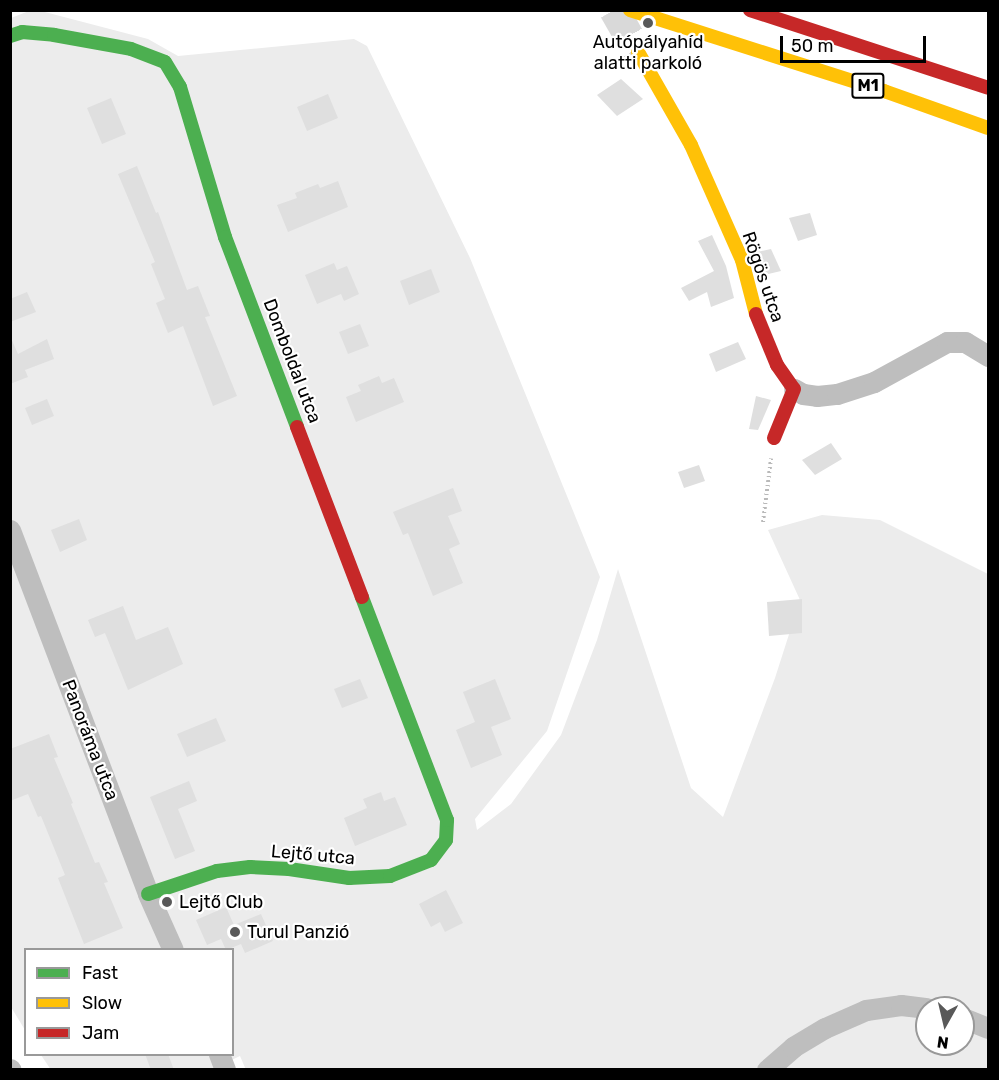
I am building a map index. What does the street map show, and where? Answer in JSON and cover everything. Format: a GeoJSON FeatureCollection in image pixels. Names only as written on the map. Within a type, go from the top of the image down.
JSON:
{"type":"FeatureCollection","features":[{"type":"Feature","properties":{"kind":"main road","name":"M1"},"geometry":{"type":"LineString","coordinates":[[630,10],[884,91],[988,128]]}},
{"type":"Feature","properties":{"kind":"main road","name":"M1"},"geometry":{"type":"LineString","coordinates":[[750,10],[988,88]]}},
{"type":"Feature","properties":{"kind":"main road","name":"Domboldal utca"},"geometry":{"type":"LineString","coordinates":[[10,36],[22,32],[54,35],[131,49],[165,62],[180,87],[225,237],[447,820]]}},
{"type":"Feature","properties":{"kind":"main road","name":"Rögös utca"},"geometry":{"type":"LineString","coordinates":[[638,52],[691,145],[742,260],[758,321],[777,365],[794,389]]}},
{"type":"Feature","properties":{"kind":"main road"},"geometry":{"type":"LineString","coordinates":[[774,438],[794,389]]}},
{"type":"Feature","properties":{"kind":"main road","name":"Lejtő utca"},"geometry":{"type":"LineString","coordinates":[[148,894],[217,871],[250,867],[289,869],[349,878],[390,876],[431,860],[446,840],[447,820]]}},
{"type":"Feature","properties":{"kind":"street"},"geometry":{"type":"LineString","coordinates":[[794,389],[803,394],[818,396],[837,394],[874,382],[947,342],[964,342],[988,356]]}},
{"type":"Feature","properties":{"kind":"street","name":"Panoráma utca"},"geometry":{"type":"LineString","coordinates":[[10,530],[148,894],[172,948]]}},
{"type":"Feature","properties":{"kind":"street"},"geometry":{"type":"LineString","coordinates":[[766,1070],[793,1047],[825,1028],[866,1010],[901,1005],[915,1007]]}},
{"type":"Feature","properties":{"kind":"path"},"geometry":{"type":"LineString","coordinates":[[763,522],[774,438]]}},
{"type":"Feature","properties":{"kind":"shaded area"},"geometry":{"type":"Polygon","coordinates":[[[29,11],[41,11],[148,39],[178,56],[354,39],[367,46],[470,258],[600,577],[547,731],[475,819],[477,830],[511,804],[561,735],[597,640],[618,569],[691,788],[723,817],[775,678],[800,600],[768,530],[822,515],[880,520],[988,574],[988,1069],[246,1070],[240,1056],[213,1069],[51,1070],[42,1056],[234,1056],[234,948],[24,948],[24,1028],[11,1007],[11,18],[29,11]]]}},
{"type":"Feature","properties":{"kind":"building"},"geometry":{"type":"Polygon","coordinates":[[[621,79],[643,99],[617,116],[597,95],[621,79]]]}},
{"type":"Feature","properties":{"kind":"building"},"geometry":{"type":"Polygon","coordinates":[[[328,94],[338,118],[307,131],[297,107],[328,94]]]}},
{"type":"Feature","properties":{"kind":"building"},"geometry":{"type":"Polygon","coordinates":[[[111,98],[126,134],[102,144],[87,108],[111,98]]]}},
{"type":"Feature","properties":{"kind":"building"},"geometry":{"type":"Polygon","coordinates":[[[137,166],[156,213],[158,212],[187,290],[198,286],[210,316],[205,317],[237,396],[213,406],[183,326],[168,333],[156,303],[165,299],[151,264],[155,262],[118,174],[137,166]]]}},
{"type":"Feature","properties":{"kind":"building"},"geometry":{"type":"Polygon","coordinates":[[[338,181],[348,207],[288,232],[277,205],[297,198],[295,193],[318,184],[320,188],[338,181]]]}},
{"type":"Feature","properties":{"kind":"building"},"geometry":{"type":"Polygon","coordinates":[[[810,213],[817,235],[798,241],[789,218],[810,213]]]}},
{"type":"Feature","properties":{"kind":"building"},"geometry":{"type":"Polygon","coordinates":[[[712,235],[726,266],[734,298],[711,307],[707,292],[689,301],[681,288],[714,271],[698,241],[712,235]]]}},
{"type":"Feature","properties":{"kind":"building"},"geometry":{"type":"Polygon","coordinates":[[[771,249],[781,271],[764,275],[757,252],[771,249]]]}},
{"type":"Feature","properties":{"kind":"building"},"geometry":{"type":"Polygon","coordinates":[[[334,263],[337,270],[347,266],[359,294],[344,301],[341,294],[317,304],[305,275],[334,263]]]}},
{"type":"Feature","properties":{"kind":"building"},"geometry":{"type":"Polygon","coordinates":[[[431,269],[440,292],[409,305],[400,281],[431,269]]]}},
{"type":"Feature","properties":{"kind":"building"},"geometry":{"type":"Polygon","coordinates":[[[27,292],[36,312],[10,322],[10,299],[27,292]]]}},
{"type":"Feature","properties":{"kind":"building"},"geometry":{"type":"Polygon","coordinates":[[[360,324],[369,346],[348,354],[339,332],[360,324]]]}},
{"type":"Feature","properties":{"kind":"building"},"geometry":{"type":"Polygon","coordinates":[[[10,336],[18,354],[47,339],[54,359],[25,370],[28,377],[10,384],[10,336]]]}},
{"type":"Feature","properties":{"kind":"building"},"geometry":{"type":"Polygon","coordinates":[[[738,342],[746,359],[716,372],[709,354],[738,342]]]}},
{"type":"Feature","properties":{"kind":"building"},"geometry":{"type":"Polygon","coordinates":[[[379,376],[382,383],[394,378],[404,402],[356,422],[346,397],[361,391],[358,385],[379,376]]]}},
{"type":"Feature","properties":{"kind":"building"},"geometry":{"type":"Polygon","coordinates":[[[756,396],[771,400],[758,430],[749,429],[756,396]]]}},
{"type":"Feature","properties":{"kind":"building"},"geometry":{"type":"Polygon","coordinates":[[[47,399],[54,416],[32,425],[25,408],[47,399]]]}},
{"type":"Feature","properties":{"kind":"building"},"geometry":{"type":"Polygon","coordinates":[[[831,443],[842,459],[815,475],[802,460],[831,443]]]}},
{"type":"Feature","properties":{"kind":"building"},"geometry":{"type":"Polygon","coordinates":[[[699,465],[705,481],[684,488],[678,472],[699,465]]]}},
{"type":"Feature","properties":{"kind":"building"},"geometry":{"type":"Polygon","coordinates":[[[453,488],[462,511],[448,516],[460,544],[449,549],[463,583],[433,596],[408,533],[403,535],[393,512],[453,488]]]}},
{"type":"Feature","properties":{"kind":"building"},"geometry":{"type":"Polygon","coordinates":[[[79,519],[87,540],[60,552],[51,530],[79,519]]]}},
{"type":"Feature","properties":{"kind":"building"},"geometry":{"type":"Polygon","coordinates":[[[802,599],[802,633],[769,636],[767,602],[802,599]]]}},
{"type":"Feature","properties":{"kind":"building"},"geometry":{"type":"Polygon","coordinates":[[[123,606],[136,640],[168,627],[183,664],[128,690],[105,633],[95,637],[88,620],[123,606]]]}},
{"type":"Feature","properties":{"kind":"building"},"geometry":{"type":"Polygon","coordinates":[[[360,679],[368,698],[342,708],[334,689],[360,679]]]}},
{"type":"Feature","properties":{"kind":"building"},"geometry":{"type":"Polygon","coordinates":[[[495,679],[511,719],[491,727],[502,755],[471,768],[456,730],[475,722],[463,692],[495,679]]]}},
{"type":"Feature","properties":{"kind":"building"},"geometry":{"type":"Polygon","coordinates":[[[216,718],[226,741],[187,757],[177,734],[216,718]]]}},
{"type":"Feature","properties":{"kind":"building"},"geometry":{"type":"Polygon","coordinates":[[[49,734],[58,757],[54,758],[73,803],[71,804],[95,863],[99,862],[108,882],[104,883],[123,928],[84,944],[58,878],[65,875],[41,816],[38,817],[28,794],[10,801],[10,749],[49,734]]]}},
{"type":"Feature","properties":{"kind":"building"},"geometry":{"type":"Polygon","coordinates":[[[189,781],[197,801],[178,809],[195,851],[175,859],[150,797],[189,781]]]}},
{"type":"Feature","properties":{"kind":"building"},"geometry":{"type":"Polygon","coordinates":[[[381,792],[384,801],[395,797],[407,825],[355,846],[344,818],[367,808],[363,799],[381,792]]]}},
{"type":"Feature","properties":{"kind":"building"},"geometry":{"type":"Polygon","coordinates":[[[446,890],[463,923],[445,932],[440,922],[431,927],[419,904],[446,890]]]}},
{"type":"Feature","properties":{"kind":"building","name":"Turul Panzió"},"geometry":{"type":"Polygon","coordinates":[[[226,907],[234,925],[261,914],[273,941],[245,953],[241,944],[225,948],[221,939],[207,945],[196,920],[226,907]]]}},
{"type":"Feature","properties":{"kind":"building"},"geometry":{"type":"Polygon","coordinates":[[[146,1056],[169,1056],[174,1070],[151,1070],[146,1056]]]}},
{"type":"Feature","properties":{"kind":"tunnel"},"geometry":{"type":"LineString","coordinates":[[614,10],[638,52]]}},
{"type":"Feature","properties":{"kind":"traffic: fast"},"geometry":{"type":"LineString","coordinates":[[10,36],[22,32],[54,35],[131,49],[165,62],[180,87],[225,237],[297,427]]}},
{"type":"Feature","properties":{"kind":"traffic: fast"},"geometry":{"type":"LineString","coordinates":[[148,894],[217,871],[250,867],[289,869],[349,878],[390,876],[431,860],[446,840],[447,820],[362,597]]}},
{"type":"Feature","properties":{"kind":"traffic: slow"},"geometry":{"type":"LineString","coordinates":[[630,10],[884,91],[988,128]]}},
{"type":"Feature","properties":{"kind":"traffic: slow"},"geometry":{"type":"LineString","coordinates":[[638,52],[691,145],[742,260],[756,314]]}},
{"type":"Feature","properties":{"kind":"traffic: jam"},"geometry":{"type":"LineString","coordinates":[[750,10],[988,88]]}},
{"type":"Feature","properties":{"kind":"traffic: jam"},"geometry":{"type":"LineString","coordinates":[[756,314],[777,365],[794,389],[774,438]]}},
{"type":"Feature","properties":{"kind":"traffic: jam"},"geometry":{"type":"LineString","coordinates":[[297,427],[362,597]]}},
{"type":"Feature","properties":{"kind":"place","name":"Autópályahíd alatti parkoló"},"geometry":{"type":"Point","coordinates":[648,23]}},
{"type":"Feature","properties":{"kind":"place","name":"Lejtő Club"},"geometry":{"type":"Point","coordinates":[167,902]}},
{"type":"Feature","properties":{"kind":"place","name":"Turul Panzió"},"geometry":{"type":"Point","coordinates":[235,932]}}]}
